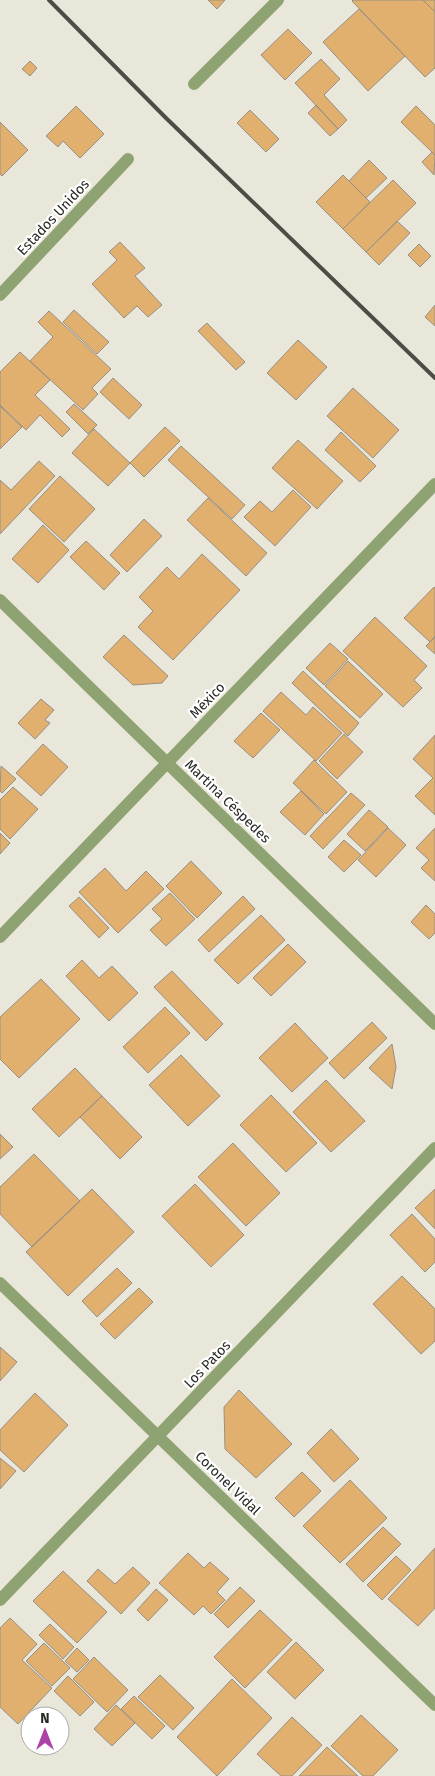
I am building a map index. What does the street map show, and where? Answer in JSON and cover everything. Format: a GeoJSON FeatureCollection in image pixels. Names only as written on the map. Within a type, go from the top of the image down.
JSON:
{"type":"FeatureCollection","features":[{"type":"Feature","properties":{"kind":"street"},"geometry":{"type":"LineString","coordinates":[[194,84],[278,0]]}},
{"type":"Feature","properties":{"kind":"street","name":"Estados Unidos"},"geometry":{"type":"LineString","coordinates":[[0,295],[128,159]]}},
{"type":"Feature","properties":{"kind":"street","name":"México"},"geometry":{"type":"LineString","coordinates":[[0,937],[435,484]]}},
{"type":"Feature","properties":{"kind":"street","name":"Martina Céspedes"},"geometry":{"type":"LineString","coordinates":[[0,600],[435,1024]]}},
{"type":"Feature","properties":{"kind":"street","name":"Los Patos"},"geometry":{"type":"LineString","coordinates":[[0,1600],[435,1148]]}},
{"type":"Feature","properties":{"kind":"street","name":"Coronel Vidal"},"geometry":{"type":"LineString","coordinates":[[0,1283],[435,1705]]}},
{"type":"Feature","properties":{"kind":"building"},"geometry":{"type":"Polygon","coordinates":[[[208,0],[225,0],[217,9],[208,0]]]}},
{"type":"Feature","properties":{"kind":"building"},"geometry":{"type":"Polygon","coordinates":[[[353,0],[423,0],[435,12],[435,68],[425,77],[353,0]]]}},
{"type":"Feature","properties":{"kind":"building"},"geometry":{"type":"Polygon","coordinates":[[[423,0],[435,0],[435,12],[423,0]]]}},
{"type":"Feature","properties":{"kind":"building"},"geometry":{"type":"Polygon","coordinates":[[[359,9],[405,56],[368,91],[323,42],[359,9]]]}},
{"type":"Feature","properties":{"kind":"building"},"geometry":{"type":"Polygon","coordinates":[[[288,29],[312,53],[285,80],[261,55],[288,29]]]}},
{"type":"Feature","properties":{"kind":"building"},"geometry":{"type":"Polygon","coordinates":[[[321,59],[340,79],[324,95],[347,120],[338,129],[295,83],[321,59]]]}},
{"type":"Feature","properties":{"kind":"building"},"geometry":{"type":"Polygon","coordinates":[[[30,61],[37,68],[30,76],[22,69],[30,61]]]}},
{"type":"Feature","properties":{"kind":"building"},"geometry":{"type":"Polygon","coordinates":[[[316,105],[338,129],[330,136],[308,113],[316,105]]]}},
{"type":"Feature","properties":{"kind":"building"},"geometry":{"type":"Polygon","coordinates":[[[76,106],[104,134],[80,158],[63,141],[58,147],[46,136],[76,106]]]}},
{"type":"Feature","properties":{"kind":"building"},"geometry":{"type":"Polygon","coordinates":[[[416,106],[435,125],[435,155],[401,122],[416,106]]]}},
{"type":"Feature","properties":{"kind":"building"},"geometry":{"type":"Polygon","coordinates":[[[250,110],[279,139],[266,152],[237,123],[250,110]]]}},
{"type":"Feature","properties":{"kind":"building"},"geometry":{"type":"Polygon","coordinates":[[[0,122],[28,150],[2,176],[0,174],[0,122]]]}},
{"type":"Feature","properties":{"kind":"building"},"geometry":{"type":"Polygon","coordinates":[[[432,152],[435,155],[434,175],[422,162],[432,152]]]}},
{"type":"Feature","properties":{"kind":"building"},"geometry":{"type":"Polygon","coordinates":[[[369,160],[387,178],[366,198],[349,181],[369,160]]]}},
{"type":"Feature","properties":{"kind":"building"},"geometry":{"type":"Polygon","coordinates":[[[343,175],[370,202],[343,229],[316,202],[343,175]]]}},
{"type":"Feature","properties":{"kind":"building"},"geometry":{"type":"Polygon","coordinates":[[[393,180],[416,203],[366,252],[343,229],[393,180]]]}},
{"type":"Feature","properties":{"kind":"building"},"geometry":{"type":"Polygon","coordinates":[[[397,221],[410,233],[379,265],[366,252],[397,221]]]}},
{"type":"Feature","properties":{"kind":"building"},"geometry":{"type":"Polygon","coordinates":[[[120,242],[145,268],[135,276],[162,305],[148,317],[137,306],[124,318],[92,284],[117,260],[109,252],[120,242]]]}},
{"type":"Feature","properties":{"kind":"building"},"geometry":{"type":"Polygon","coordinates":[[[419,244],[431,256],[420,267],[408,255],[419,244]]]}},
{"type":"Feature","properties":{"kind":"building"},"geometry":{"type":"Polygon","coordinates":[[[435,305],[435,326],[425,317],[435,305]]]}},
{"type":"Feature","properties":{"kind":"building"},"geometry":{"type":"Polygon","coordinates":[[[74,310],[109,342],[97,354],[63,322],[74,310]]]}},
{"type":"Feature","properties":{"kind":"building"},"geometry":{"type":"Polygon","coordinates":[[[49,311],[111,369],[92,388],[98,394],[83,410],[30,361],[53,337],[38,322],[49,311]]]}},
{"type":"Feature","properties":{"kind":"building"},"geometry":{"type":"Polygon","coordinates":[[[207,323],[245,362],[236,370],[198,331],[207,323]]]}},
{"type":"Feature","properties":{"kind":"building"},"geometry":{"type":"Polygon","coordinates":[[[298,340],[327,367],[296,400],[267,373],[298,340]]]}},
{"type":"Feature","properties":{"kind":"building"},"geometry":{"type":"Polygon","coordinates":[[[20,352],[50,380],[35,395],[70,429],[62,437],[40,415],[26,430],[0,405],[0,372],[20,352]]]}},
{"type":"Feature","properties":{"kind":"building"},"geometry":{"type":"Polygon","coordinates":[[[113,378],[142,405],[129,419],[100,392],[113,378]]]}},
{"type":"Feature","properties":{"kind":"building"},"geometry":{"type":"Polygon","coordinates":[[[353,388],[399,430],[373,458],[327,416],[353,388]]]}},
{"type":"Feature","properties":{"kind":"building"},"geometry":{"type":"Polygon","coordinates":[[[74,404],[97,425],[88,434],[66,412],[74,404]]]}},
{"type":"Feature","properties":{"kind":"building"},"geometry":{"type":"Polygon","coordinates":[[[0,406],[22,427],[0,449],[0,406]]]}},
{"type":"Feature","properties":{"kind":"building"},"geometry":{"type":"Polygon","coordinates":[[[165,427],[180,441],[144,477],[130,463],[165,427]]]}},
{"type":"Feature","properties":{"kind":"building"},"geometry":{"type":"Polygon","coordinates":[[[94,429],[130,463],[108,486],[72,453],[94,429]]]}},
{"type":"Feature","properties":{"kind":"building"},"geometry":{"type":"Polygon","coordinates":[[[341,432],[376,466],[360,482],[325,450],[341,432]]]}},
{"type":"Feature","properties":{"kind":"building"},"geometry":{"type":"Polygon","coordinates":[[[298,440],[343,481],[317,509],[272,468],[298,440]]]}},
{"type":"Feature","properties":{"kind":"building"},"geometry":{"type":"Polygon","coordinates":[[[181,446],[245,505],[232,519],[168,460],[181,446]]]}},
{"type":"Feature","properties":{"kind":"building"},"geometry":{"type":"Polygon","coordinates":[[[39,461],[55,476],[0,534],[0,480],[11,490],[39,461]]]}},
{"type":"Feature","properties":{"kind":"building"},"geometry":{"type":"Polygon","coordinates":[[[60,476],[95,509],[64,542],[29,509],[60,476]]]}},
{"type":"Feature","properties":{"kind":"building"},"geometry":{"type":"Polygon","coordinates":[[[293,490],[311,507],[275,546],[244,517],[260,501],[272,512],[293,490]]]}},
{"type":"Feature","properties":{"kind":"building"},"geometry":{"type":"Polygon","coordinates":[[[208,498],[267,553],[246,576],[187,520],[208,498]]]}},
{"type":"Feature","properties":{"kind":"building"},"geometry":{"type":"Polygon","coordinates":[[[144,519],[162,536],[127,572],[110,555],[144,519]]]}},
{"type":"Feature","properties":{"kind":"building"},"geometry":{"type":"Polygon","coordinates":[[[43,525],[69,550],[38,583],[12,559],[43,525]]]}},
{"type":"Feature","properties":{"kind":"building"},"geometry":{"type":"Polygon","coordinates":[[[86,541],[120,573],[104,590],[70,557],[86,541]]]}},
{"type":"Feature","properties":{"kind":"building"},"geometry":{"type":"Polygon","coordinates":[[[202,554],[240,590],[173,660],[138,627],[153,611],[139,597],[167,567],[179,579],[202,554]]]}},
{"type":"Feature","properties":{"kind":"building"},"geometry":{"type":"Polygon","coordinates":[[[434,587],[435,636],[430,642],[404,618],[434,587]]]}},
{"type":"Feature","properties":{"kind":"building"},"geometry":{"type":"Polygon","coordinates":[[[375,617],[427,666],[414,680],[422,688],[403,707],[343,651],[375,617]]]}},
{"type":"Feature","properties":{"kind":"building"},"geometry":{"type":"Polygon","coordinates":[[[124,635],[168,676],[162,683],[133,685],[103,657],[124,635]]]}},
{"type":"Feature","properties":{"kind":"building"},"geometry":{"type":"Polygon","coordinates":[[[435,637],[435,654],[426,646],[435,637]]]}},
{"type":"Feature","properties":{"kind":"building"},"geometry":{"type":"Polygon","coordinates":[[[330,643],[348,659],[324,685],[306,668],[330,643]]]}},
{"type":"Feature","properties":{"kind":"building"},"geometry":{"type":"Polygon","coordinates":[[[348,661],[383,694],[360,718],[325,686],[348,661]]]}},
{"type":"Feature","properties":{"kind":"building"},"geometry":{"type":"Polygon","coordinates":[[[303,671],[359,723],[348,736],[292,683],[303,671]]]}},
{"type":"Feature","properties":{"kind":"building"},"geometry":{"type":"Polygon","coordinates":[[[281,692],[306,715],[313,707],[342,733],[316,761],[263,711],[281,692]]]}},
{"type":"Feature","properties":{"kind":"building"},"geometry":{"type":"Polygon","coordinates":[[[41,699],[54,710],[45,720],[50,723],[35,739],[18,723],[41,699]]]}},
{"type":"Feature","properties":{"kind":"building"},"geometry":{"type":"Polygon","coordinates":[[[261,713],[280,730],[253,758],[234,741],[261,713]]]}},
{"type":"Feature","properties":{"kind":"building"},"geometry":{"type":"Polygon","coordinates":[[[344,734],[363,752],[337,779],[319,761],[344,734]]]}},
{"type":"Feature","properties":{"kind":"building"},"geometry":{"type":"Polygon","coordinates":[[[435,735],[435,815],[415,796],[433,778],[413,759],[435,735]]]}},
{"type":"Feature","properties":{"kind":"building"},"geometry":{"type":"Polygon","coordinates":[[[43,744],[68,767],[41,796],[16,773],[43,744]]]}},
{"type":"Feature","properties":{"kind":"building"},"geometry":{"type":"Polygon","coordinates":[[[314,760],[347,792],[326,814],[293,783],[314,760]]]}},
{"type":"Feature","properties":{"kind":"building"},"geometry":{"type":"Polygon","coordinates":[[[1,766],[16,779],[2,793],[0,791],[1,766]]]}},
{"type":"Feature","properties":{"kind":"building"},"geometry":{"type":"Polygon","coordinates":[[[13,787],[38,809],[10,839],[0,829],[0,800],[13,787]]]}},
{"type":"Feature","properties":{"kind":"building"},"geometry":{"type":"Polygon","coordinates":[[[301,791],[324,814],[305,835],[280,812],[301,791]]]}},
{"type":"Feature","properties":{"kind":"building"},"geometry":{"type":"Polygon","coordinates":[[[351,793],[365,805],[323,849],[310,836],[351,793]]]}},
{"type":"Feature","properties":{"kind":"building"},"geometry":{"type":"Polygon","coordinates":[[[369,810],[388,827],[365,851],[347,834],[369,810]]]}},
{"type":"Feature","properties":{"kind":"building"},"geometry":{"type":"Polygon","coordinates":[[[388,828],[406,845],[376,877],[358,860],[388,828]]]}},
{"type":"Feature","properties":{"kind":"building"},"geometry":{"type":"Polygon","coordinates":[[[435,828],[435,881],[421,868],[429,860],[416,848],[435,828]]]}},
{"type":"Feature","properties":{"kind":"building"},"geometry":{"type":"Polygon","coordinates":[[[0,833],[10,843],[0,854],[0,833]]]}},
{"type":"Feature","properties":{"kind":"building"},"geometry":{"type":"Polygon","coordinates":[[[344,840],[361,855],[344,872],[328,857],[344,840]]]}},
{"type":"Feature","properties":{"kind":"building"},"geometry":{"type":"Polygon","coordinates":[[[191,861],[222,893],[197,918],[166,886],[191,861]]]}},
{"type":"Feature","properties":{"kind":"building"},"geometry":{"type":"Polygon","coordinates":[[[105,868],[126,891],[146,871],[164,889],[118,933],[79,892],[105,868]]]}},
{"type":"Feature","properties":{"kind":"building"},"geometry":{"type":"Polygon","coordinates":[[[170,893],[195,919],[166,946],[150,930],[162,919],[152,909],[170,893]]]}},
{"type":"Feature","properties":{"kind":"building"},"geometry":{"type":"Polygon","coordinates":[[[243,896],[255,909],[209,952],[198,940],[243,896]]]}},
{"type":"Feature","properties":{"kind":"building"},"geometry":{"type":"Polygon","coordinates":[[[79,897],[109,928],[99,938],[69,906],[79,897]]]}},
{"type":"Feature","properties":{"kind":"building"},"geometry":{"type":"Polygon","coordinates":[[[426,905],[435,914],[435,933],[429,939],[411,922],[426,905]]]}},
{"type":"Feature","properties":{"kind":"building"},"geometry":{"type":"Polygon","coordinates":[[[261,915],[285,940],[238,984],[214,960],[261,915]]]}},
{"type":"Feature","properties":{"kind":"building"},"geometry":{"type":"Polygon","coordinates":[[[288,944],[306,962],[271,996],[253,978],[288,944]]]}},
{"type":"Feature","properties":{"kind":"building"},"geometry":{"type":"Polygon","coordinates":[[[82,960],[99,978],[112,966],[138,993],[109,1021],[66,976],[82,960]]]}},
{"type":"Feature","properties":{"kind":"building"},"geometry":{"type":"Polygon","coordinates":[[[172,971],[223,1024],[206,1041],[154,987],[172,971]]]}},
{"type":"Feature","properties":{"kind":"building"},"geometry":{"type":"Polygon","coordinates":[[[41,979],[80,1019],[19,1078],[0,1059],[0,1017],[41,979]]]}},
{"type":"Feature","properties":{"kind":"building"},"geometry":{"type":"Polygon","coordinates":[[[165,1007],[190,1033],[148,1073],[123,1047],[165,1007]]]}},
{"type":"Feature","properties":{"kind":"building"},"geometry":{"type":"Polygon","coordinates":[[[372,1022],[387,1038],[344,1079],[329,1063],[372,1022]]]}},
{"type":"Feature","properties":{"kind":"building"},"geometry":{"type":"Polygon","coordinates":[[[295,1023],[328,1058],[292,1092],[259,1058],[295,1023]]]}},
{"type":"Feature","properties":{"kind":"building"},"geometry":{"type":"Polygon","coordinates":[[[392,1044],[396,1067],[392,1089],[369,1068],[392,1044]]]}},
{"type":"Feature","properties":{"kind":"building"},"geometry":{"type":"Polygon","coordinates":[[[181,1055],[220,1096],[188,1126],[149,1085],[181,1055]]]}},
{"type":"Feature","properties":{"kind":"building"},"geometry":{"type":"Polygon","coordinates":[[[75,1068],[102,1096],[59,1137],[32,1109],[75,1068]]]}},
{"type":"Feature","properties":{"kind":"building"},"geometry":{"type":"Polygon","coordinates":[[[326,1080],[365,1121],[331,1152],[293,1112],[326,1080]]]}},
{"type":"Feature","properties":{"kind":"building"},"geometry":{"type":"Polygon","coordinates":[[[271,1095],[317,1143],[286,1172],[240,1125],[271,1095]]]}},
{"type":"Feature","properties":{"kind":"building"},"geometry":{"type":"Polygon","coordinates":[[[102,1096],[142,1137],[120,1159],[80,1117],[102,1096]]]}},
{"type":"Feature","properties":{"kind":"building"},"geometry":{"type":"Polygon","coordinates":[[[0,1134],[13,1147],[0,1159],[0,1134]]]}},
{"type":"Feature","properties":{"kind":"building"},"geometry":{"type":"Polygon","coordinates":[[[233,1143],[280,1193],[246,1226],[198,1177],[233,1143]]]}},
{"type":"Feature","properties":{"kind":"building"},"geometry":{"type":"Polygon","coordinates":[[[34,1154],[80,1201],[32,1247],[0,1214],[0,1187],[34,1154]]]}},
{"type":"Feature","properties":{"kind":"building"},"geometry":{"type":"Polygon","coordinates":[[[195,1184],[244,1235],[211,1267],[162,1216],[195,1184]]]}},
{"type":"Feature","properties":{"kind":"building"},"geometry":{"type":"Polygon","coordinates":[[[92,1189],[134,1232],[68,1296],[26,1252],[92,1189]]]}},
{"type":"Feature","properties":{"kind":"building"},"geometry":{"type":"Polygon","coordinates":[[[435,1189],[435,1229],[415,1208],[435,1189]]]}},
{"type":"Feature","properties":{"kind":"building"},"geometry":{"type":"Polygon","coordinates":[[[412,1214],[435,1239],[435,1262],[425,1272],[390,1235],[412,1214]]]}},
{"type":"Feature","properties":{"kind":"building"},"geometry":{"type":"Polygon","coordinates":[[[117,1268],[132,1283],[97,1317],[82,1301],[117,1268]]]}},
{"type":"Feature","properties":{"kind":"building"},"geometry":{"type":"Polygon","coordinates":[[[402,1276],[435,1309],[435,1341],[421,1354],[373,1304],[402,1276]]]}},
{"type":"Feature","properties":{"kind":"building"},"geometry":{"type":"Polygon","coordinates":[[[139,1288],[153,1302],[115,1339],[100,1324],[139,1288]]]}},
{"type":"Feature","properties":{"kind":"building"},"geometry":{"type":"Polygon","coordinates":[[[0,1347],[17,1362],[0,1381],[0,1347]]]}},
{"type":"Feature","properties":{"kind":"building"},"geometry":{"type":"Polygon","coordinates":[[[239,1390],[292,1444],[256,1478],[225,1449],[224,1407],[239,1390]]]}},
{"type":"Feature","properties":{"kind":"building"},"geometry":{"type":"Polygon","coordinates":[[[35,1393],[68,1425],[24,1472],[0,1450],[0,1430],[35,1393]]]}},
{"type":"Feature","properties":{"kind":"building"},"geometry":{"type":"Polygon","coordinates":[[[331,1429],[359,1459],[334,1482],[307,1453],[331,1429]]]}},
{"type":"Feature","properties":{"kind":"building"},"geometry":{"type":"Polygon","coordinates":[[[0,1458],[16,1471],[0,1489],[0,1458]]]}},
{"type":"Feature","properties":{"kind":"building"},"geometry":{"type":"Polygon","coordinates":[[[302,1472],[321,1491],[294,1517],[275,1498],[302,1472]]]}},
{"type":"Feature","properties":{"kind":"building"},"geometry":{"type":"Polygon","coordinates":[[[350,1480],[387,1518],[340,1563],[303,1526],[350,1480]]]}},
{"type":"Feature","properties":{"kind":"building"},"geometry":{"type":"Polygon","coordinates":[[[383,1527],[401,1544],[363,1582],[346,1564],[383,1527]]]}},
{"type":"Feature","properties":{"kind":"building"},"geometry":{"type":"Polygon","coordinates":[[[435,1548],[435,1608],[418,1626],[388,1599],[435,1548]]]}},
{"type":"Feature","properties":{"kind":"building"},"geometry":{"type":"Polygon","coordinates":[[[188,1553],[204,1568],[210,1562],[229,1579],[217,1592],[225,1600],[211,1614],[203,1606],[194,1615],[159,1583],[188,1553]]]}},
{"type":"Feature","properties":{"kind":"building"},"geometry":{"type":"Polygon","coordinates":[[[396,1556],[411,1570],[382,1600],[367,1585],[396,1556]]]}},
{"type":"Feature","properties":{"kind":"building"},"geometry":{"type":"Polygon","coordinates":[[[133,1567],[150,1583],[121,1614],[87,1581],[98,1569],[115,1584],[133,1567]]]}},
{"type":"Feature","properties":{"kind":"building"},"geometry":{"type":"Polygon","coordinates":[[[63,1571],[107,1612],[77,1643],[33,1601],[63,1571]]]}},
{"type":"Feature","properties":{"kind":"building"},"geometry":{"type":"Polygon","coordinates":[[[240,1587],[255,1601],[228,1628],[214,1614],[240,1587]]]}},
{"type":"Feature","properties":{"kind":"building"},"geometry":{"type":"Polygon","coordinates":[[[156,1589],[168,1600],[148,1621],[137,1610],[156,1589]]]}},
{"type":"Feature","properties":{"kind":"building"},"geometry":{"type":"Polygon","coordinates":[[[260,1610],[292,1640],[245,1688],[214,1657],[260,1610]]]}},
{"type":"Feature","properties":{"kind":"building"},"geometry":{"type":"Polygon","coordinates":[[[10,1618],[37,1644],[22,1660],[52,1688],[35,1706],[20,1706],[20,1722],[18,1724],[0,1707],[0,1628],[10,1618]]]}},
{"type":"Feature","properties":{"kind":"building"},"geometry":{"type":"Polygon","coordinates":[[[50,1624],[74,1647],[63,1659],[39,1635],[50,1624]]]}},
{"type":"Feature","properties":{"kind":"building"},"geometry":{"type":"Polygon","coordinates":[[[296,1642],[324,1670],[295,1699],[267,1672],[296,1642]]]}},
{"type":"Feature","properties":{"kind":"building"},"geometry":{"type":"Polygon","coordinates":[[[44,1643],[70,1668],[52,1686],[26,1661],[44,1643]]]}},
{"type":"Feature","properties":{"kind":"building"},"geometry":{"type":"Polygon","coordinates":[[[77,1648],[89,1660],[77,1672],[65,1661],[77,1648]]]}},
{"type":"Feature","properties":{"kind":"building"},"geometry":{"type":"Polygon","coordinates":[[[94,1657],[128,1690],[107,1712],[73,1679],[94,1657]]]}},
{"type":"Feature","properties":{"kind":"building"},"geometry":{"type":"Polygon","coordinates":[[[160,1675],[194,1708],[173,1730],[138,1697],[160,1675]]]}},
{"type":"Feature","properties":{"kind":"building"},"geometry":{"type":"Polygon","coordinates":[[[68,1676],[94,1702],[80,1716],[54,1691],[68,1676]]]}},
{"type":"Feature","properties":{"kind":"building"},"geometry":{"type":"Polygon","coordinates":[[[232,1679],[272,1718],[217,1776],[177,1737],[232,1679]]]}},
{"type":"Feature","properties":{"kind":"building"},"geometry":{"type":"Polygon","coordinates":[[[134,1696],[165,1726],[152,1739],[121,1709],[134,1696]]]}},
{"type":"Feature","properties":{"kind":"building"},"geometry":{"type":"Polygon","coordinates":[[[116,1705],[135,1723],[112,1746],[94,1729],[116,1705]]]}},
{"type":"Feature","properties":{"kind":"building"},"geometry":{"type":"Polygon","coordinates":[[[361,1715],[398,1750],[373,1776],[363,1776],[331,1746],[361,1715]]]}},
{"type":"Feature","properties":{"kind":"building"},"geometry":{"type":"Polygon","coordinates":[[[292,1717],[322,1745],[292,1776],[281,1776],[257,1754],[292,1717]]]}},
{"type":"Feature","properties":{"kind":"building"},"geometry":{"type":"Polygon","coordinates":[[[327,1747],[358,1776],[299,1776],[327,1747]]]}},
{"type":"Feature","properties":{"kind":"railway"},"geometry":{"type":"LineString","coordinates":[[49,0],[166,118],[435,378]]}}]}
